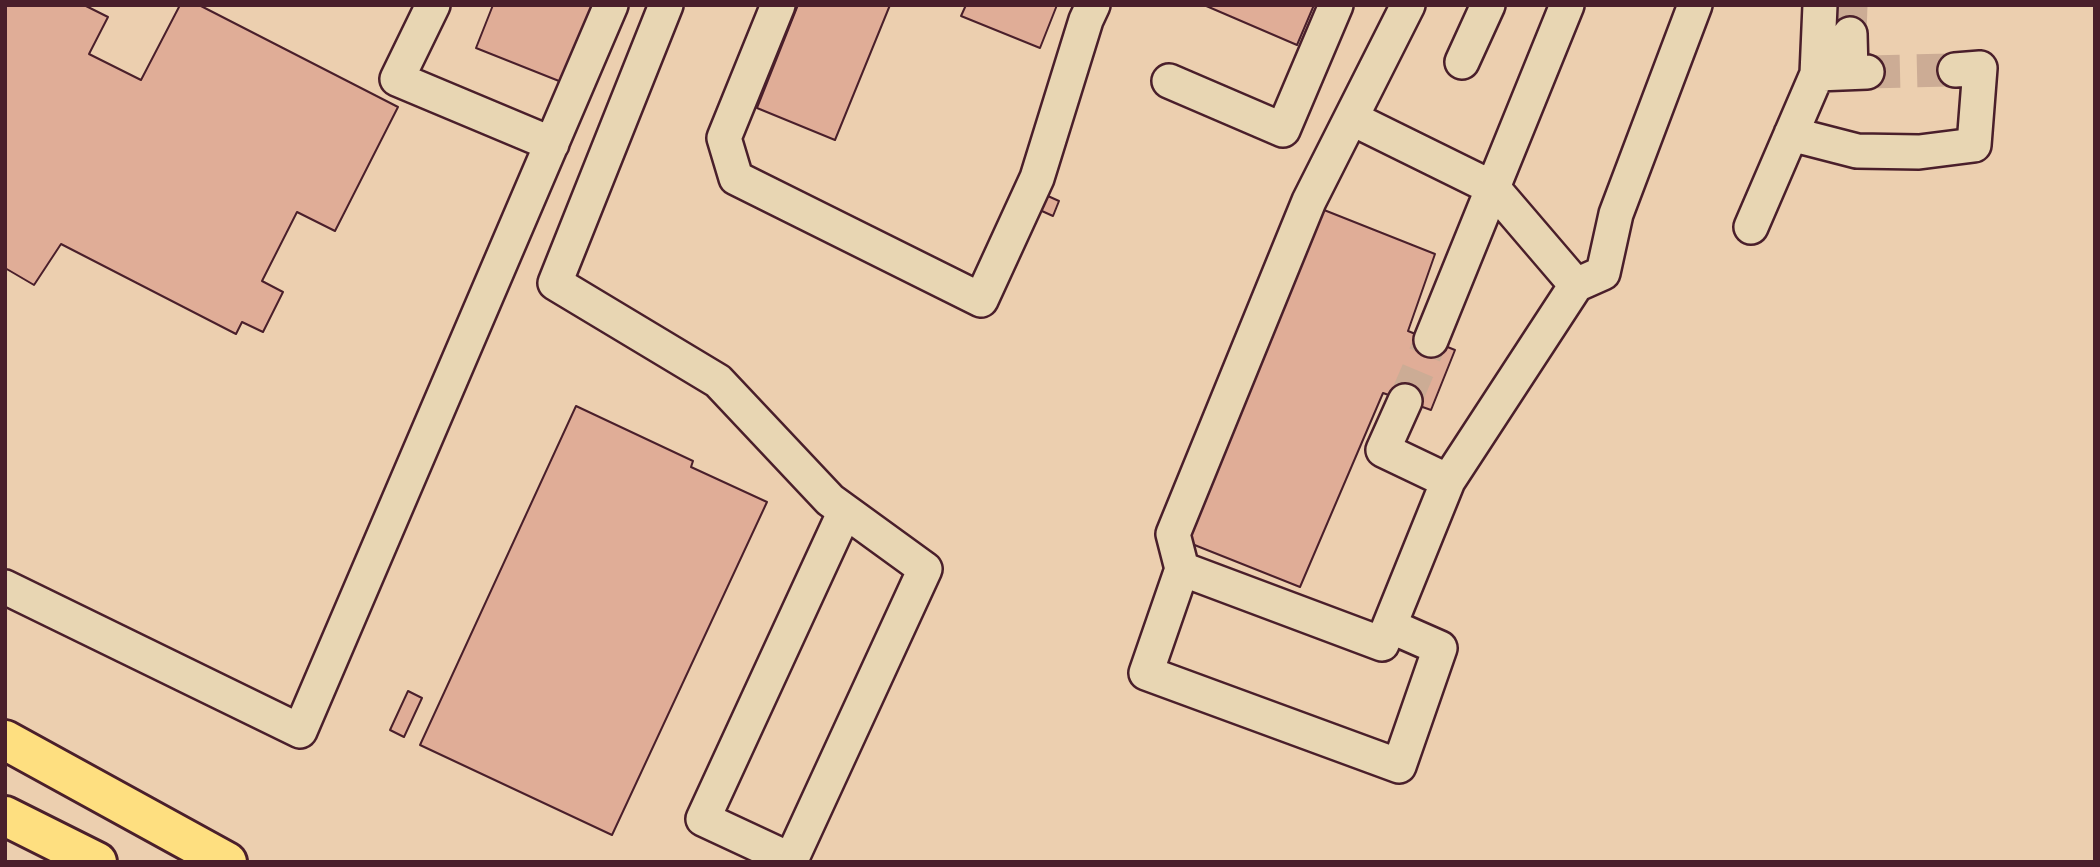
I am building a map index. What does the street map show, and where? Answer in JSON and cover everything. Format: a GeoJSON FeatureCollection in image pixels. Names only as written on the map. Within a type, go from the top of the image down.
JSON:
{"type":"FeatureCollection","features":[{"type":"Feature","properties":{"kind":"highway"},"geometry":{"type":"LineString","coordinates":[[5,740],[227,862]]}},
{"type":"Feature","properties":{"kind":"highway"},"geometry":{"type":"LineString","coordinates":[[5,816],[97,862]]}},
{"type":"Feature","properties":{"kind":"lane"},"geometry":{"type":"LineString","coordinates":[[433,5],[397,79],[552,144]]}},
{"type":"Feature","properties":{"kind":"lane"},"geometry":{"type":"LineString","coordinates":[[5,587],[300,731],[611,5]]}},
{"type":"Feature","properties":{"kind":"lane"},"geometry":{"type":"LineString","coordinates":[[666,5],[555,283],[719,381],[830,500],[925,569],[791,860],[703,819],[845,511]]}},
{"type":"Feature","properties":{"kind":"lane"},"geometry":{"type":"LineString","coordinates":[[778,5],[724,138],[736,178],[981,300],[1037,178],[1093,5]]}},
{"type":"Feature","properties":{"kind":"lane"},"geometry":{"type":"LineString","coordinates":[[1169,82],[1283,130],[1336,5]]}},
{"type":"Feature","properties":{"kind":"lane"},"geometry":{"type":"LineString","coordinates":[[1390,626],[1440,648],[1399,766],[1146,673],[1182,569],[1173,534],[1310,201],[1408,5]]}},
{"type":"Feature","properties":{"kind":"lane"},"geometry":{"type":"LineString","coordinates":[[1462,62],[1488,5]]}},
{"type":"Feature","properties":{"kind":"lane"},"geometry":{"type":"LineString","coordinates":[[1431,341],[1567,5]]}},
{"type":"Feature","properties":{"kind":"lane"},"geometry":{"type":"LineString","coordinates":[[1182,569],[1382,644],[1448,481],[1576,285],[1603,273],[1616,214],[1696,5]]}},
{"type":"Feature","properties":{"kind":"lane"},"geometry":{"type":"LineString","coordinates":[[1751,228],[1816,74],[1820,5]]}},
{"type":"Feature","properties":{"kind":"lane"},"geometry":{"type":"LineString","coordinates":[[1816,74],[1859,72],[1850,34]]}},
{"type":"Feature","properties":{"kind":"lane"},"geometry":{"type":"LineString","coordinates":[[1791,134],[1857,151],[1919,152],[1974,145],[1980,68],[1955,70]]}},
{"type":"Feature","properties":{"kind":"lane"},"geometry":{"type":"LineString","coordinates":[[1351,118],[1493,188],[1576,285]]}},
{"type":"Feature","properties":{"kind":"lane"},"geometry":{"type":"LineString","coordinates":[[1405,401],[1383,450],[1448,481]]}},
{"type":"Feature","properties":{"kind":"building"},"geometry":{"type":"Polygon","coordinates":[[[5,5],[84,5],[108,17],[89,54],[141,80],[180,5],[199,5],[398,107],[335,231],[297,212],[262,281],[283,292],[263,332],[242,322],[236,334],[61,244],[34,285],[5,268],[5,5]]]}},
{"type":"Feature","properties":{"kind":"building"},"geometry":{"type":"Polygon","coordinates":[[[493,5],[595,5],[564,83],[476,48],[493,5]]]}},
{"type":"Feature","properties":{"kind":"building"},"geometry":{"type":"Polygon","coordinates":[[[798,5],[890,5],[835,140],[757,108],[798,5]]]}},
{"type":"Feature","properties":{"kind":"building"},"geometry":{"type":"Polygon","coordinates":[[[966,5],[1057,5],[1040,48],[961,16],[966,5]]]}},
{"type":"Feature","properties":{"kind":"building"},"geometry":{"type":"Polygon","coordinates":[[[1204,5],[1314,5],[1297,45],[1204,5]]]}},
{"type":"Feature","properties":{"kind":"building"},"geometry":{"type":"Polygon","coordinates":[[[1039,192],[1059,201],[1053,216],[1033,207],[1039,192]]]}},
{"type":"Feature","properties":{"kind":"building"},"geometry":{"type":"Polygon","coordinates":[[[1319,208],[1435,254],[1408,331],[1455,350],[1431,410],[1383,393],[1300,587],[1187,542],[1319,208]]]}},
{"type":"Feature","properties":{"kind":"building"},"geometry":{"type":"Polygon","coordinates":[[[576,406],[693,461],[691,467],[767,502],[612,835],[420,745],[576,406]]]}},
{"type":"Feature","properties":{"kind":"building"},"geometry":{"type":"Polygon","coordinates":[[[408,691],[422,698],[404,737],[390,730],[408,691]]]}},
{"type":"Feature","properties":{"kind":"tunnel"},"geometry":{"type":"LineString","coordinates":[[1850,34],[1851,5]]}},
{"type":"Feature","properties":{"kind":"tunnel"},"geometry":{"type":"LineString","coordinates":[[1867,72],[1955,70]]}},
{"type":"Feature","properties":{"kind":"tunnel"},"geometry":{"type":"LineString","coordinates":[[1405,401],[1431,340]]}}]}
